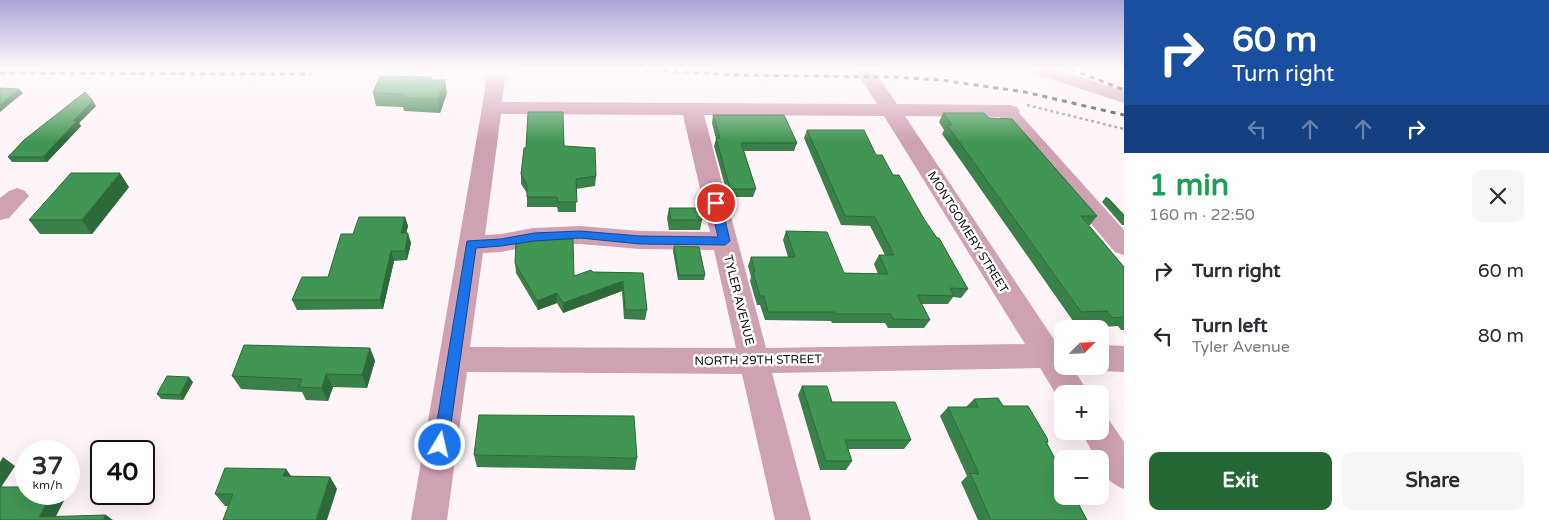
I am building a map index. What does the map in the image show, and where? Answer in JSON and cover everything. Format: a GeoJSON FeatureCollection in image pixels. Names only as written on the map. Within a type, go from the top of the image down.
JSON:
{"type":"FeatureCollection","features":[{"type":"Feature","properties":{"kind":"street"},"geometry":{"type":"LineString","coordinates":[[429,520],[494,93]]}},
{"type":"Feature","properties":{"kind":"street","name":"MONTGOMERY STREET"},"geometry":{"type":"LineString","coordinates":[[880,93],[1054,353]]}},
{"type":"Feature","properties":{"kind":"street"},"geometry":{"type":"LineString","coordinates":[[492,108],[1008,111],[1124,246]]}},
{"type":"Feature","properties":{"kind":"street","name":"TYLER AVENUE"},"geometry":{"type":"LineString","coordinates":[[692,108],[793,520]]}},
{"type":"Feature","properties":{"kind":"street"},"geometry":{"type":"LineString","coordinates":[[471,244],[501,243],[534,237],[580,234],[640,240],[725,241]]}},
{"type":"Feature","properties":{"kind":"street","name":"NORTH 29TH STREET"},"geometry":{"type":"LineString","coordinates":[[453,359],[754,361],[1054,356]]}},
{"type":"Feature","properties":{"kind":"street"},"geometry":{"type":"LineString","coordinates":[[1109,358],[1124,359]]}},
{"type":"Feature","properties":{"kind":"street"},"geometry":{"type":"LineString","coordinates":[[1103,440],[1124,472]]}},
{"type":"Feature","properties":{"kind":"building"},"geometry":{"type":"Polygon","coordinates":[[[0,93],[14,93],[0,105],[0,93]]]}},
{"type":"Feature","properties":{"kind":"building"},"geometry":{"type":"Polygon","coordinates":[[[83,93],[86,93],[93,101],[73,121],[77,121],[43,157],[8,157],[24,140],[83,93]]]}},
{"type":"Feature","properties":{"kind":"building"},"geometry":{"type":"Polygon","coordinates":[[[381,93],[440,93],[438,99],[402,98],[404,94],[381,93]]]}},
{"type":"Feature","properties":{"kind":"building"},"geometry":{"type":"Polygon","coordinates":[[[528,112],[563,112],[564,146],[595,148],[596,176],[576,179],[577,202],[558,202],[557,197],[527,197],[527,185],[521,174],[524,148],[526,148],[528,112]]]}},
{"type":"Feature","properties":{"kind":"building"},"geometry":{"type":"Polygon","coordinates":[[[943,113],[984,113],[989,118],[1012,119],[1097,216],[1081,216],[1124,267],[1124,317],[1112,318],[1107,311],[1081,312],[947,125],[952,125],[943,113]]]}},
{"type":"Feature","properties":{"kind":"building"},"geometry":{"type":"Polygon","coordinates":[[[713,115],[784,115],[797,143],[741,143],[756,189],[730,189],[716,138],[720,138],[713,115]]]}},
{"type":"Feature","properties":{"kind":"building"},"geometry":{"type":"Polygon","coordinates":[[[807,130],[864,130],[876,155],[882,155],[893,175],[899,175],[924,219],[937,238],[939,238],[968,289],[950,288],[954,296],[917,295],[930,320],[893,319],[891,314],[768,312],[764,296],[760,296],[751,257],[795,257],[786,231],[827,232],[844,273],[888,274],[879,255],[894,255],[875,217],[845,216],[807,130]]]}},
{"type":"Feature","properties":{"kind":"building"},"geometry":{"type":"Polygon","coordinates":[[[71,173],[120,173],[82,220],[29,220],[71,173]]]}},
{"type":"Feature","properties":{"kind":"building"},"geometry":{"type":"Polygon","coordinates":[[[1106,197],[1124,215],[1124,217],[1106,197]]]}},
{"type":"Feature","properties":{"kind":"building"},"geometry":{"type":"Polygon","coordinates":[[[669,208],[699,208],[702,220],[671,220],[669,208]]]}},
{"type":"Feature","properties":{"kind":"building"},"geometry":{"type":"Polygon","coordinates":[[[359,217],[405,217],[401,233],[408,233],[405,251],[391,251],[380,300],[292,300],[302,277],[328,277],[341,234],[353,234],[359,217]]]}},
{"type":"Feature","properties":{"kind":"building"},"geometry":{"type":"Polygon","coordinates":[[[530,239],[573,239],[574,276],[591,270],[593,272],[643,273],[647,310],[625,310],[623,281],[563,303],[557,293],[537,301],[515,263],[516,241],[530,239]]]}},
{"type":"Feature","properties":{"kind":"building"},"geometry":{"type":"Polygon","coordinates":[[[674,246],[699,247],[705,275],[679,275],[674,246]]]}},
{"type":"Feature","properties":{"kind":"building"},"geometry":{"type":"Polygon","coordinates":[[[244,345],[370,348],[362,375],[326,374],[322,388],[299,387],[302,379],[232,376],[244,345]]]}},
{"type":"Feature","properties":{"kind":"building"},"geometry":{"type":"Polygon","coordinates":[[[167,376],[189,377],[180,395],[157,394],[167,376]]]}},
{"type":"Feature","properties":{"kind":"building"},"geometry":{"type":"Polygon","coordinates":[[[802,386],[827,386],[832,402],[895,402],[911,440],[845,440],[852,461],[826,461],[802,386]]]}},
{"type":"Feature","properties":{"kind":"building"},"geometry":{"type":"Polygon","coordinates":[[[998,398],[1003,406],[1028,406],[1047,438],[1048,442],[1046,442],[1054,457],[1054,505],[1080,505],[1087,520],[991,520],[970,473],[979,474],[948,407],[978,407],[974,399],[998,398]]]}},
{"type":"Feature","properties":{"kind":"building"},"geometry":{"type":"Polygon","coordinates":[[[479,415],[634,416],[637,458],[474,455],[479,415]]]}},
{"type":"Feature","properties":{"kind":"building"},"geometry":{"type":"Polygon","coordinates":[[[225,468],[286,469],[283,476],[330,477],[316,520],[223,520],[233,494],[215,494],[225,468]]]}},
{"type":"Feature","properties":{"kind":"building"},"geometry":{"type":"Polygon","coordinates":[[[0,487],[15,487],[15,505],[46,505],[39,517],[106,515],[103,520],[0,520],[0,487]]]}},
{"type":"Feature","properties":{"kind":"railway"},"geometry":{"type":"LineString","coordinates":[[1030,93],[1124,115]]}},
{"type":"Feature","properties":{"kind":"route"},"geometry":{"type":"LineString","coordinates":[[440,445],[471,244],[501,243],[534,237],[580,234],[640,240],[725,241],[716,203]]}}]}
